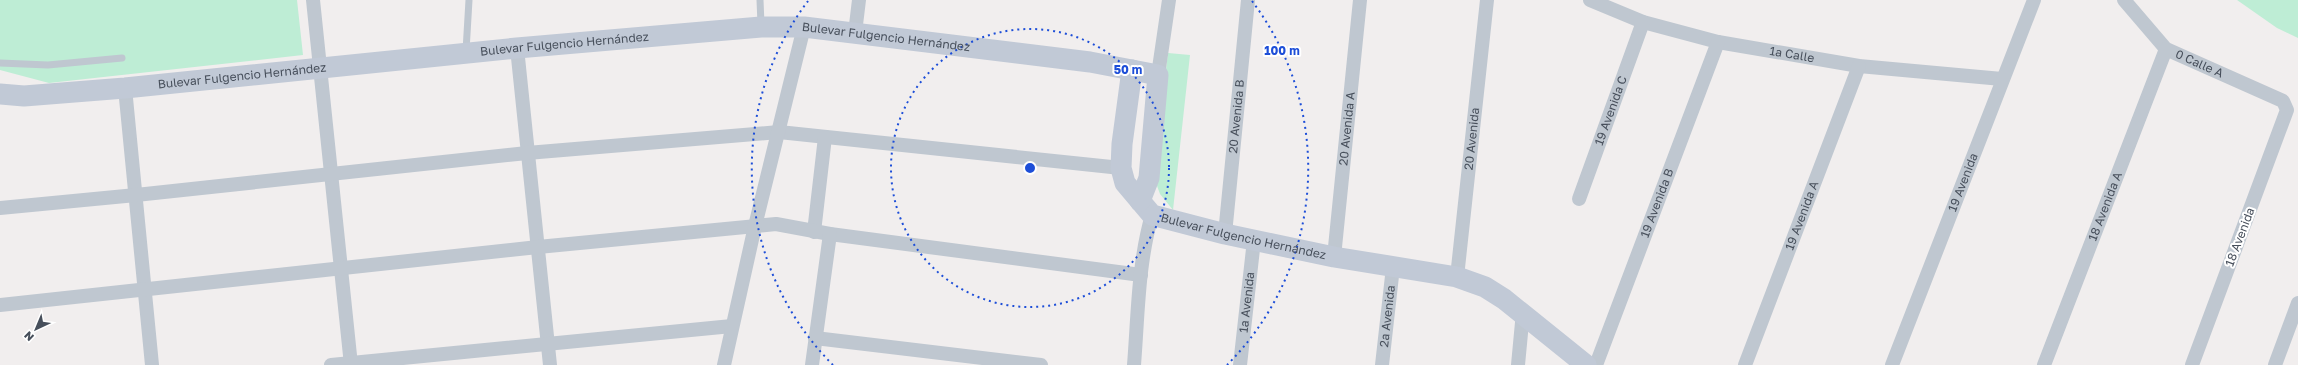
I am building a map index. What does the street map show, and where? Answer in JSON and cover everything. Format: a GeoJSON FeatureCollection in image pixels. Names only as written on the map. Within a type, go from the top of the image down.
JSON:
{"type":"FeatureCollection","features":[{"type":"Feature","properties":{"kind":"street"},"geometry":{"type":"LineString","coordinates":[[313,0],[342,269],[350,364]]}},
{"type":"Feature","properties":{"kind":"street"},"geometry":{"type":"LineString","coordinates":[[855,33],[859,0]]}},
{"type":"Feature","properties":{"kind":"street"},"geometry":{"type":"LineString","coordinates":[[1134,365],[1141,275],[1147,234],[1146,208],[1158,74],[1169,0]]}},
{"type":"Feature","properties":{"kind":"street","name":"20 Avenida B"},"geometry":{"type":"LineString","coordinates":[[1225,234],[1248,0]]}},
{"type":"Feature","properties":{"kind":"street","name":"20 Avenida A"},"geometry":{"type":"LineString","coordinates":[[1334,258],[1360,0]]}},
{"type":"Feature","properties":{"kind":"street","name":"20 Avenida"},"geometry":{"type":"LineString","coordinates":[[1456,277],[1487,0]]}},
{"type":"Feature","properties":{"kind":"street","name":"1a Calle"},"geometry":{"type":"LineString","coordinates":[[1590,0],[1642,22],[1718,42],[1859,66],[2002,78]]}},
{"type":"Feature","properties":{"kind":"street","name":"19 Avenida"},"geometry":{"type":"LineString","coordinates":[[1892,365],[2002,78],[2034,0]]}},
{"type":"Feature","properties":{"kind":"street","name":"0 Calle A"},"geometry":{"type":"LineString","coordinates":[[2124,0],[2166,49],[2283,101],[2287,110]]}},
{"type":"Feature","properties":{"kind":"street","name":"19 Avenida C"},"geometry":{"type":"LineString","coordinates":[[1579,199],[1642,22]]}},
{"type":"Feature","properties":{"kind":"street","name":"Bulevar Fulgencio Hernández"},"geometry":{"type":"LineString","coordinates":[[0,94],[24,96],[125,88],[517,48],[761,27],[804,27],[855,33],[1090,62],[1158,74]]}},
{"type":"Feature","properties":{"kind":"street"},"geometry":{"type":"LineString","coordinates":[[724,365],[755,226],[804,27]]}},
{"type":"Feature","properties":{"kind":"street","name":"19 Avenida B"},"geometry":{"type":"LineString","coordinates":[[1596,365],[1718,42]]}},
{"type":"Feature","properties":{"kind":"street"},"geometry":{"type":"LineString","coordinates":[[517,48],[550,365]]}},
{"type":"Feature","properties":{"kind":"street","name":"18 Avenida A"},"geometry":{"type":"LineString","coordinates":[[2044,365],[2166,49]]}},
{"type":"Feature","properties":{"kind":"street","name":"19 Avenida A"},"geometry":{"type":"LineString","coordinates":[[1745,365],[1859,66]]}},
{"type":"Feature","properties":{"kind":"street"},"geometry":{"type":"LineString","coordinates":[[1132,70],[1122,144],[1121,168],[1125,183],[1146,208]]}},
{"type":"Feature","properties":{"kind":"street"},"geometry":{"type":"LineString","coordinates":[[125,88],[152,365]]}},
{"type":"Feature","properties":{"kind":"street","name":"18 Avenida"},"geometry":{"type":"LineString","coordinates":[[2192,365],[2287,110]]}},
{"type":"Feature","properties":{"kind":"street"},"geometry":{"type":"LineString","coordinates":[[0,208],[136,196],[527,153],[779,132],[1121,168]]}},
{"type":"Feature","properties":{"kind":"street"},"geometry":{"type":"LineString","coordinates":[[814,232],[825,137]]}},
{"type":"Feature","properties":{"kind":"street","name":"Bulevar Fulgencio Hernández"},"geometry":{"type":"LineString","coordinates":[[1146,208],[1225,234],[1334,258],[1456,277],[1485,287],[1523,312],[1586,365]]}},
{"type":"Feature","properties":{"kind":"street"},"geometry":{"type":"LineString","coordinates":[[0,305],[538,247],[776,224],[814,232],[1141,275]]}},
{"type":"Feature","properties":{"kind":"street"},"geometry":{"type":"LineString","coordinates":[[812,365],[814,338],[830,234]]}},
{"type":"Feature","properties":{"kind":"street","name":"1a Avenida"},"geometry":{"type":"LineString","coordinates":[[1240,365],[1254,240]]}},
{"type":"Feature","properties":{"kind":"street","name":"2a Avenida"},"geometry":{"type":"LineString","coordinates":[[1382,365],[1393,267]]}},
{"type":"Feature","properties":{"kind":"street"},"geometry":{"type":"LineString","coordinates":[[2275,365],[2298,304]]}},
{"type":"Feature","properties":{"kind":"street"},"geometry":{"type":"LineString","coordinates":[[1518,365],[1523,312]]}},
{"type":"Feature","properties":{"kind":"street"},"geometry":{"type":"LineString","coordinates":[[331,365],[732,326]]}},
{"type":"Feature","properties":{"kind":"street"},"geometry":{"type":"LineString","coordinates":[[814,338],[1041,365]]}},
{"type":"Feature","properties":{"kind":"lane"},"geometry":{"type":"LineString","coordinates":[[466,53],[468,0]]}},
{"type":"Feature","properties":{"kind":"lane"},"geometry":{"type":"LineString","coordinates":[[760,0],[761,27]]}},
{"type":"Feature","properties":{"kind":"lane"},"geometry":{"type":"LineString","coordinates":[[0,63],[48,65],[122,58]]}},
{"type":"Feature","properties":{"kind":"green space"},"geometry":{"type":"Polygon","coordinates":[[[0,0],[297,0],[303,55],[49,83],[0,70],[0,0]]]}},
{"type":"Feature","properties":{"kind":"green space"},"geometry":{"type":"Polygon","coordinates":[[[2237,0],[2298,0],[2298,38],[2277,28],[2237,0]]]}},
{"type":"Feature","properties":{"kind":"green space"},"geometry":{"type":"Polygon","coordinates":[[[1168,53],[1190,55],[1173,210],[1160,194],[1153,175],[1168,53]]]}}]}
